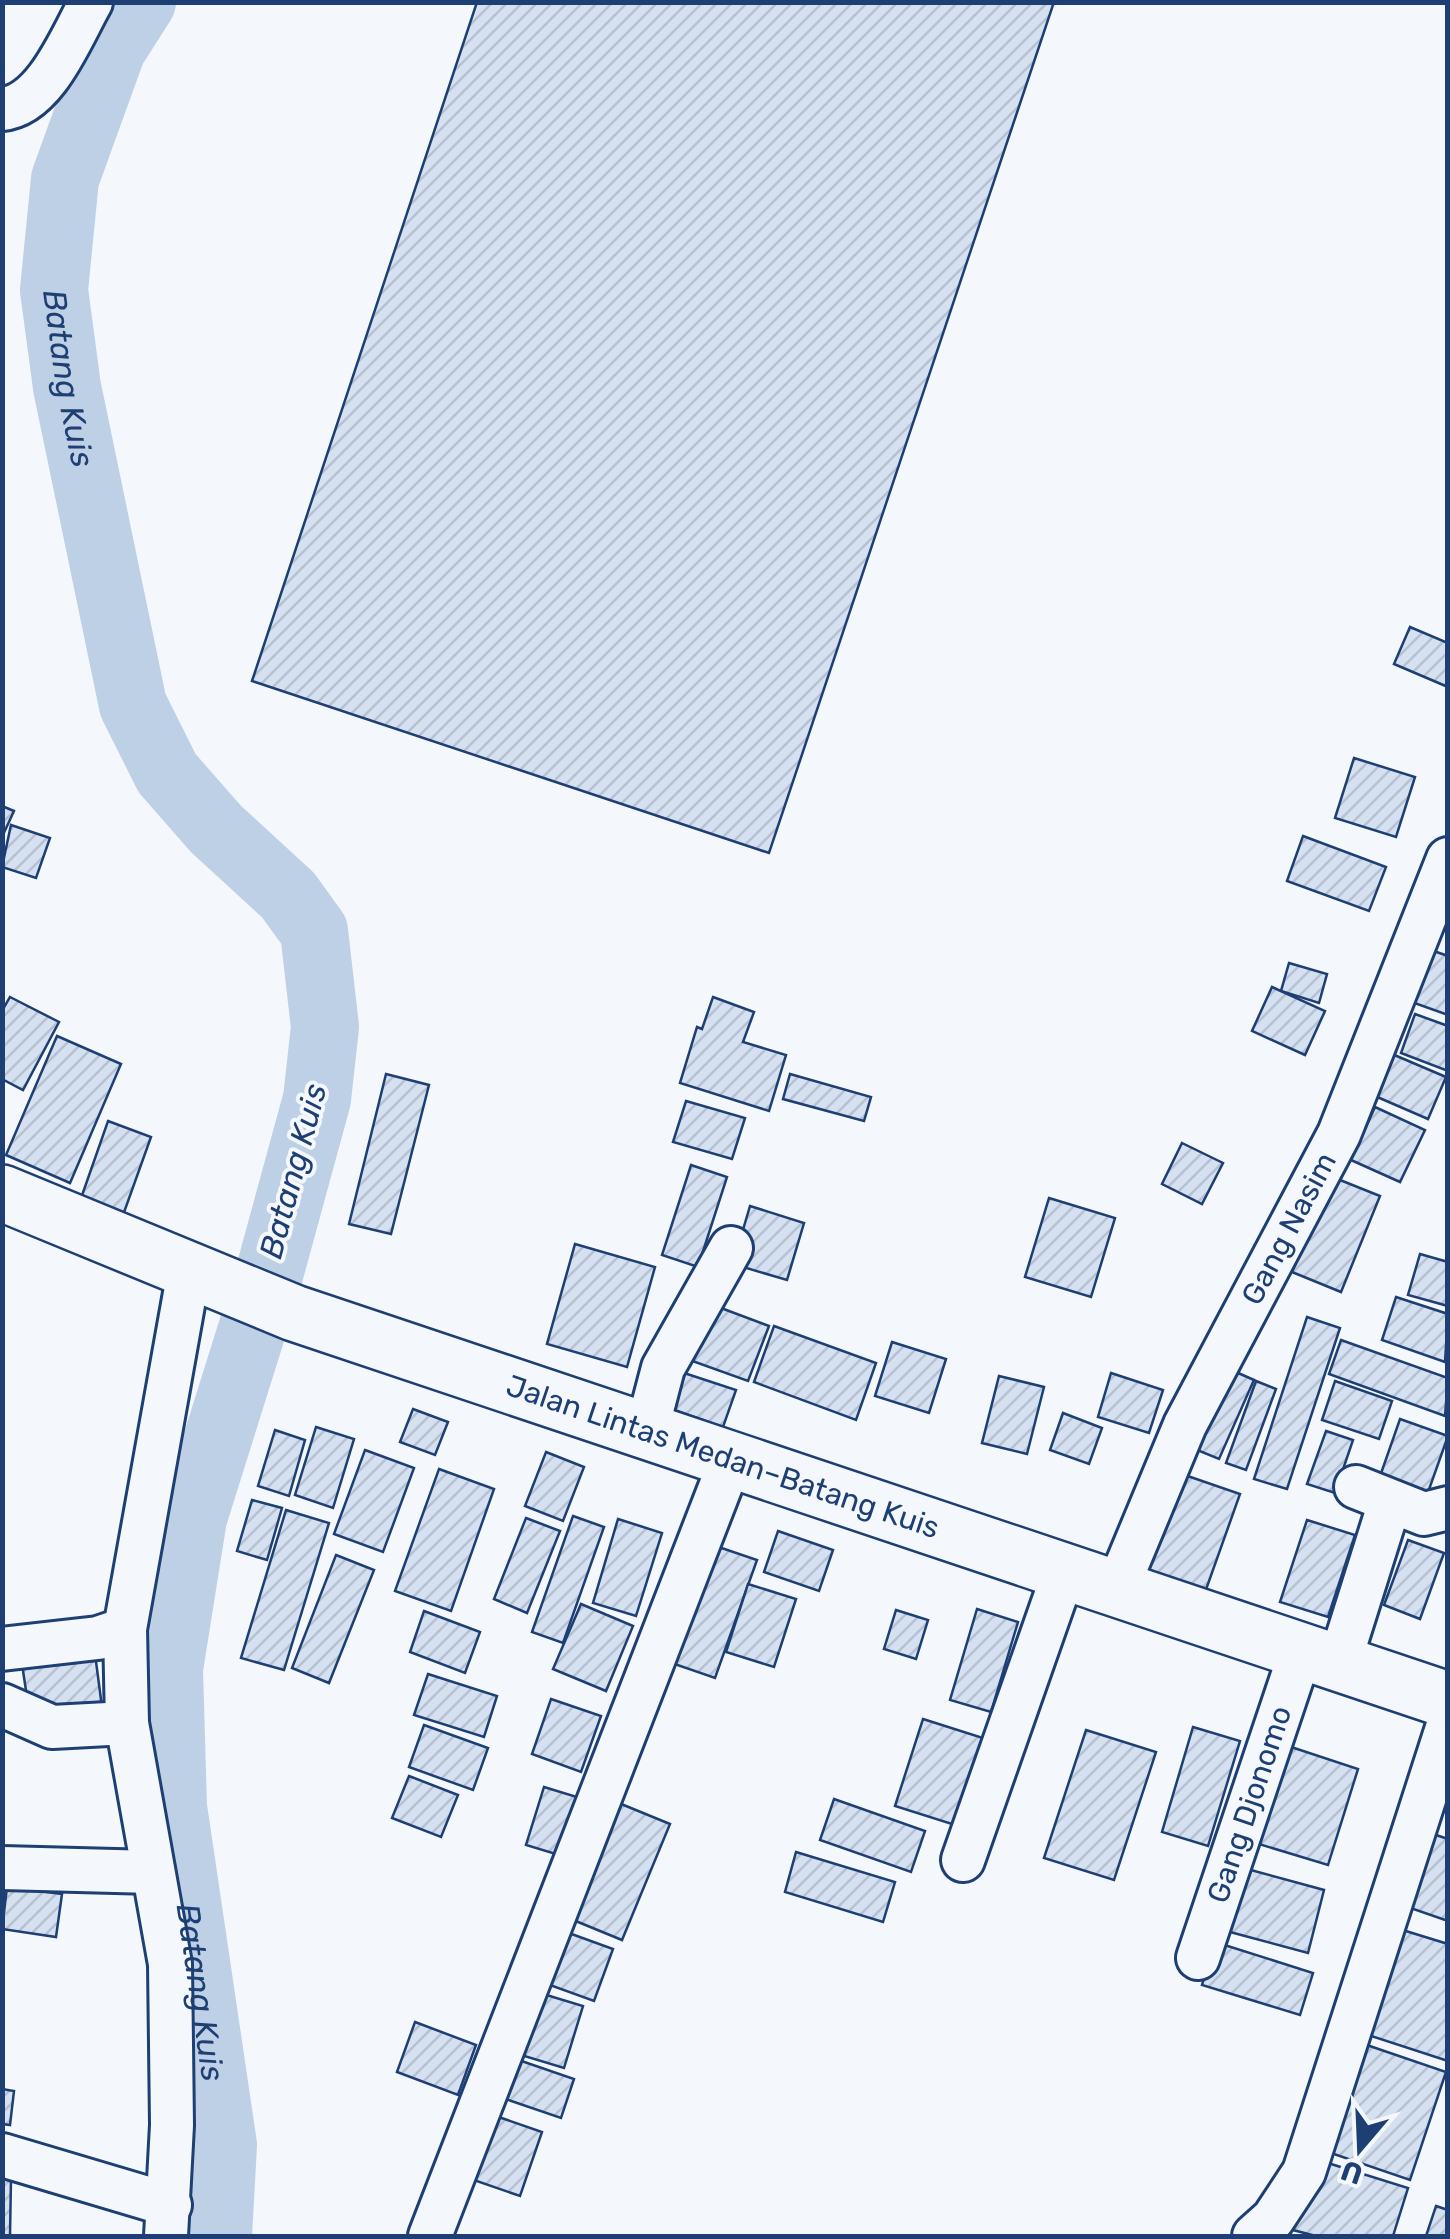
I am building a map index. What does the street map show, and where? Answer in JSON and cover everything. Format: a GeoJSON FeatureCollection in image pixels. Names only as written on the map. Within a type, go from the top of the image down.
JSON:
{"type":"FeatureCollection","features":[{"type":"Feature","properties":{"kind":"highway","name":"Jalan Lintas Medan–Batang Kuis"},"geometry":{"type":"LineString","coordinates":[[2,1193],[294,1313],[1448,1700]]}},
{"type":"Feature","properties":{"kind":"street"},"geometry":{"type":"LineString","coordinates":[[2,109],[31,95],[51,72],[91,2]]}},
{"type":"Feature","properties":{"kind":"street","name":"Gang Nasim"},"geometry":{"type":"LineString","coordinates":[[1116,1591],[1186,1425],[1338,1134],[1448,860]]}},
{"type":"Feature","properties":{"kind":"street"},"geometry":{"type":"LineString","coordinates":[[646,1433],[663,1368],[730,1248]]}},
{"type":"Feature","properties":{"kind":"street"},"geometry":{"type":"LineString","coordinates":[[2,2155],[168,2220],[170,1964],[127,1723],[125,1629],[210,1280]]}},
{"type":"Feature","properties":{"kind":"street"},"geometry":{"type":"LineString","coordinates":[[430,2236],[730,1462]]}},
{"type":"Feature","properties":{"kind":"street","name":"Gang Djonomo"},"geometry":{"type":"LineString","coordinates":[[1198,1958],[1320,1658],[1373,1495],[1424,1514],[1448,1508]]}},
{"type":"Feature","properties":{"kind":"street"},"geometry":{"type":"LineString","coordinates":[[962,1860],[1064,1572]]}},
{"type":"Feature","properties":{"kind":"street"},"geometry":{"type":"LineString","coordinates":[[2,1649],[98,1638],[125,1629]]}},
{"type":"Feature","properties":{"kind":"street"},"geometry":{"type":"LineString","coordinates":[[2,1705],[52,1728],[127,1723]]}},
{"type":"Feature","properties":{"kind":"street"},"geometry":{"type":"LineString","coordinates":[[1254,2236],[1273,2220],[1304,2172],[1448,1725]]}},
{"type":"Feature","properties":{"kind":"street"},"geometry":{"type":"LineString","coordinates":[[2,1868],[153,1872]]}},
{"type":"Feature","properties":{"kind":"building"},"geometry":{"type":"Polygon","coordinates":[[[477,2],[1054,2],[769,853],[252,681],[477,2]]]}},
{"type":"Feature","properties":{"kind":"building"},"geometry":{"type":"Polygon","coordinates":[[[1410,627],[1448,643],[1448,687],[1394,664],[1410,627]]]}},
{"type":"Feature","properties":{"kind":"building"},"geometry":{"type":"Polygon","coordinates":[[[1354,758],[1415,777],[1396,837],[1335,818],[1354,758]]]}},
{"type":"Feature","properties":{"kind":"building"},"geometry":{"type":"Polygon","coordinates":[[[2,806],[14,811],[2,837],[2,806]]]}},
{"type":"Feature","properties":{"kind":"building"},"geometry":{"type":"Polygon","coordinates":[[[11,825],[50,838],[36,878],[2,867],[11,825]]]}},
{"type":"Feature","properties":{"kind":"building"},"geometry":{"type":"Polygon","coordinates":[[[1303,836],[1386,867],[1369,911],[1287,881],[1303,836]]]}},
{"type":"Feature","properties":{"kind":"building"},"geometry":{"type":"Polygon","coordinates":[[[1425,948],[1448,956],[1448,1015],[1406,1000],[1425,948]]]}},
{"type":"Feature","properties":{"kind":"building"},"geometry":{"type":"Polygon","coordinates":[[[1289,963],[1327,974],[1319,1003],[1281,991],[1289,963]]]}},
{"type":"Feature","properties":{"kind":"building"},"geometry":{"type":"Polygon","coordinates":[[[1272,987],[1325,1011],[1305,1055],[1252,1031],[1272,987]]]}},
{"type":"Feature","properties":{"kind":"building"},"geometry":{"type":"Polygon","coordinates":[[[10,997],[59,1022],[23,1090],[2,1079],[2,1011],[10,997]]]}},
{"type":"Feature","properties":{"kind":"building"},"geometry":{"type":"Polygon","coordinates":[[[713,997],[754,1012],[743,1042],[786,1055],[769,1111],[680,1083],[697,1027],[702,1029],[713,997]]]}},
{"type":"Feature","properties":{"kind":"building"},"geometry":{"type":"Polygon","coordinates":[[[1415,1014],[1448,1026],[1448,1071],[1401,1053],[1415,1014]]]}},
{"type":"Feature","properties":{"kind":"building"},"geometry":{"type":"Polygon","coordinates":[[[57,1036],[121,1064],[70,1183],[6,1155],[57,1036]]]}},
{"type":"Feature","properties":{"kind":"building"},"geometry":{"type":"Polygon","coordinates":[[[1385,1051],[1446,1077],[1428,1119],[1368,1093],[1385,1051]]]}},
{"type":"Feature","properties":{"kind":"building"},"geometry":{"type":"Polygon","coordinates":[[[386,1074],[429,1085],[391,1234],[349,1224],[386,1074]]]}},
{"type":"Feature","properties":{"kind":"building"},"geometry":{"type":"Polygon","coordinates":[[[790,1074],[871,1097],[864,1121],[783,1099],[790,1074]]]}},
{"type":"Feature","properties":{"kind":"building"},"geometry":{"type":"Polygon","coordinates":[[[686,1101],[745,1118],[732,1159],[673,1142],[686,1101]]]}},
{"type":"Feature","properties":{"kind":"building"},"geometry":{"type":"Polygon","coordinates":[[[1375,1107],[1425,1130],[1400,1182],[1351,1160],[1375,1107]]]}},
{"type":"Feature","properties":{"kind":"building"},"geometry":{"type":"Polygon","coordinates":[[[108,1121],[151,1137],[122,1218],[79,1204],[108,1121]]]}},
{"type":"Feature","properties":{"kind":"building"},"geometry":{"type":"Polygon","coordinates":[[[1182,1143],[1223,1163],[1202,1204],[1162,1184],[1182,1143]]]}},
{"type":"Feature","properties":{"kind":"building"},"geometry":{"type":"Polygon","coordinates":[[[691,1165],[727,1177],[698,1267],[662,1255],[691,1165]]]}},
{"type":"Feature","properties":{"kind":"building"},"geometry":{"type":"Polygon","coordinates":[[[1330,1176],[1380,1196],[1341,1292],[1292,1272],[1330,1176]]]}},
{"type":"Feature","properties":{"kind":"building"},"geometry":{"type":"Polygon","coordinates":[[[1049,1198],[1115,1218],[1091,1297],[1025,1277],[1049,1198]]]}},
{"type":"Feature","properties":{"kind":"building"},"geometry":{"type":"Polygon","coordinates":[[[750,1206],[804,1223],[787,1280],[733,1264],[750,1206]]]}},
{"type":"Feature","properties":{"kind":"building"},"geometry":{"type":"Polygon","coordinates":[[[575,1244],[655,1267],[627,1367],[547,1344],[575,1244]]]}},
{"type":"Feature","properties":{"kind":"building"},"geometry":{"type":"Polygon","coordinates":[[[1420,1254],[1448,1262],[1448,1306],[1408,1295],[1420,1254]]]}},
{"type":"Feature","properties":{"kind":"building"},"geometry":{"type":"Polygon","coordinates":[[[1396,1297],[1448,1314],[1445,1362],[1382,1340],[1396,1297]]]}},
{"type":"Feature","properties":{"kind":"building"},"geometry":{"type":"Polygon","coordinates":[[[705,1302],[769,1326],[748,1381],[684,1358],[705,1302]]]}},
{"type":"Feature","properties":{"kind":"building"},"geometry":{"type":"Polygon","coordinates":[[[1307,1317],[1340,1328],[1287,1489],[1254,1479],[1307,1317]]]}},
{"type":"Feature","properties":{"kind":"building"},"geometry":{"type":"Polygon","coordinates":[[[774,1326],[876,1363],[856,1420],[754,1382],[774,1326]]]}},
{"type":"Feature","properties":{"kind":"building"},"geometry":{"type":"Polygon","coordinates":[[[1341,1340],[1448,1378],[1445,1416],[1329,1374],[1341,1340]]]}},
{"type":"Feature","properties":{"kind":"building"},"geometry":{"type":"Polygon","coordinates":[[[892,1342],[946,1359],[929,1413],[875,1396],[892,1342]]]}},
{"type":"Feature","properties":{"kind":"building"},"geometry":{"type":"Polygon","coordinates":[[[1220,1365],[1254,1380],[1219,1459],[1185,1445],[1220,1365]]]}},
{"type":"Feature","properties":{"kind":"building"},"geometry":{"type":"Polygon","coordinates":[[[675,1370],[736,1390],[723,1427],[663,1406],[675,1370]]]}},
{"type":"Feature","properties":{"kind":"building"},"geometry":{"type":"Polygon","coordinates":[[[1111,1373],[1163,1390],[1149,1433],[1098,1417],[1111,1373]]]}},
{"type":"Feature","properties":{"kind":"building"},"geometry":{"type":"Polygon","coordinates":[[[999,1376],[1044,1387],[1027,1454],[982,1443],[999,1376]]]}},
{"type":"Feature","properties":{"kind":"building"},"geometry":{"type":"Polygon","coordinates":[[[1256,1381],[1276,1389],[1246,1470],[1226,1463],[1256,1381]]]}},
{"type":"Feature","properties":{"kind":"building"},"geometry":{"type":"Polygon","coordinates":[[[1335,1381],[1392,1401],[1379,1439],[1322,1420],[1335,1381]]]}},
{"type":"Feature","properties":{"kind":"building"},"geometry":{"type":"Polygon","coordinates":[[[413,1409],[448,1422],[435,1455],[400,1442],[413,1409]]]}},
{"type":"Feature","properties":{"kind":"building"},"geometry":{"type":"Polygon","coordinates":[[[1063,1413],[1102,1428],[1089,1464],[1050,1450],[1063,1413]]]}},
{"type":"Feature","properties":{"kind":"building"},"geometry":{"type":"Polygon","coordinates":[[[1400,1419],[1448,1436],[1426,1498],[1378,1482],[1400,1419]]]}},
{"type":"Feature","properties":{"kind":"building"},"geometry":{"type":"Polygon","coordinates":[[[316,1427],[354,1439],[333,1508],[295,1495],[316,1427]]]}},
{"type":"Feature","properties":{"kind":"building"},"geometry":{"type":"Polygon","coordinates":[[[275,1430],[305,1440],[289,1496],[258,1486],[275,1430]]]}},
{"type":"Feature","properties":{"kind":"building"},"geometry":{"type":"Polygon","coordinates":[[[1326,1431],[1353,1440],[1335,1493],[1307,1484],[1326,1431]]]}},
{"type":"Feature","properties":{"kind":"building"},"geometry":{"type":"Polygon","coordinates":[[[365,1450],[414,1468],[383,1552],[334,1534],[365,1450]]]}},
{"type":"Feature","properties":{"kind":"building"},"geometry":{"type":"Polygon","coordinates":[[[546,1452],[584,1467],[563,1521],[525,1506],[546,1452]]]}},
{"type":"Feature","properties":{"kind":"building"},"geometry":{"type":"Polygon","coordinates":[[[439,1469],[494,1489],[451,1611],[395,1591],[439,1469]]]}},
{"type":"Feature","properties":{"kind":"building"},"geometry":{"type":"Polygon","coordinates":[[[1176,1472],[1240,1494],[1203,1598],[1139,1577],[1176,1472]]]}},
{"type":"Feature","properties":{"kind":"building"},"geometry":{"type":"Polygon","coordinates":[[[252,1500],[282,1508],[267,1560],[237,1551],[252,1500]]]}},
{"type":"Feature","properties":{"kind":"building"},"geometry":{"type":"Polygon","coordinates":[[[286,1510],[329,1523],[284,1670],[241,1658],[286,1510]]]}},
{"type":"Feature","properties":{"kind":"building"},"geometry":{"type":"Polygon","coordinates":[[[573,1516],[604,1527],[563,1643],[532,1632],[573,1516]]]}},
{"type":"Feature","properties":{"kind":"building"},"geometry":{"type":"Polygon","coordinates":[[[526,1518],[560,1531],[527,1613],[494,1599],[526,1518]]]}},
{"type":"Feature","properties":{"kind":"building"},"geometry":{"type":"Polygon","coordinates":[[[618,1519],[662,1533],[636,1616],[593,1603],[618,1519]]]}},
{"type":"Feature","properties":{"kind":"building"},"geometry":{"type":"Polygon","coordinates":[[[1307,1520],[1355,1535],[1328,1617],[1280,1602],[1307,1520]]]}},
{"type":"Feature","properties":{"kind":"building"},"geometry":{"type":"Polygon","coordinates":[[[778,1531],[833,1550],[819,1591],[764,1572],[778,1531]]]}},
{"type":"Feature","properties":{"kind":"building"},"geometry":{"type":"Polygon","coordinates":[[[1408,1540],[1444,1553],[1420,1619],[1384,1605],[1408,1540]]]}},
{"type":"Feature","properties":{"kind":"building"},"geometry":{"type":"Polygon","coordinates":[[[701,1541],[757,1560],[715,1678],[660,1659],[701,1541]]]}},
{"type":"Feature","properties":{"kind":"building"},"geometry":{"type":"Polygon","coordinates":[[[336,1555],[374,1570],[329,1683],[292,1668],[336,1555]]]}},
{"type":"Feature","properties":{"kind":"building"},"geometry":{"type":"Polygon","coordinates":[[[748,1584],[796,1599],[774,1667],[726,1652],[748,1584]]]}},
{"type":"Feature","properties":{"kind":"building"},"geometry":{"type":"Polygon","coordinates":[[[581,1604],[633,1626],[606,1691],[553,1669],[581,1604]]]}},
{"type":"Feature","properties":{"kind":"building"},"geometry":{"type":"Polygon","coordinates":[[[977,1609],[1018,1622],[991,1712],[950,1700],[977,1609]]]}},
{"type":"Feature","properties":{"kind":"building"},"geometry":{"type":"Polygon","coordinates":[[[896,1610],[928,1620],[916,1659],[884,1649],[896,1610]]]}},
{"type":"Feature","properties":{"kind":"building"},"geometry":{"type":"Polygon","coordinates":[[[424,1611],[480,1632],[465,1673],[410,1652],[424,1611]]]}},
{"type":"Feature","properties":{"kind":"building"},"geometry":{"type":"Polygon","coordinates":[[[95,1654],[102,1707],[30,1717],[22,1664],[95,1654]]]}},
{"type":"Feature","properties":{"kind":"building"},"geometry":{"type":"Polygon","coordinates":[[[428,1674],[497,1696],[484,1737],[414,1715],[428,1674]]]}},
{"type":"Feature","properties":{"kind":"building"},"geometry":{"type":"Polygon","coordinates":[[[551,1699],[601,1716],[581,1772],[532,1754],[551,1699]]]}},
{"type":"Feature","properties":{"kind":"building"},"geometry":{"type":"Polygon","coordinates":[[[923,1719],[983,1738],[955,1825],[895,1806],[923,1719]]]}},
{"type":"Feature","properties":{"kind":"building"},"geometry":{"type":"Polygon","coordinates":[[[424,1725],[488,1748],[473,1790],[409,1767],[424,1725]]]}},
{"type":"Feature","properties":{"kind":"building"},"geometry":{"type":"Polygon","coordinates":[[[1193,1727],[1240,1741],[1208,1846],[1162,1832],[1193,1727]]]}},
{"type":"Feature","properties":{"kind":"building"},"geometry":{"type":"Polygon","coordinates":[[[1086,1730],[1156,1752],[1114,1880],[1044,1858],[1086,1730]]]}},
{"type":"Feature","properties":{"kind":"building"},"geometry":{"type":"Polygon","coordinates":[[[1279,1743],[1358,1769],[1328,1865],[1249,1841],[1279,1743]]]}},
{"type":"Feature","properties":{"kind":"building"},"geometry":{"type":"Polygon","coordinates":[[[409,1776],[458,1795],[441,1837],[392,1818],[409,1776]]]}},
{"type":"Feature","properties":{"kind":"building"},"geometry":{"type":"Polygon","coordinates":[[[544,1787],[577,1797],[559,1855],[526,1845],[544,1787]]]}},
{"type":"Feature","properties":{"kind":"building"},"geometry":{"type":"Polygon","coordinates":[[[609,1799],[670,1824],[622,1940],[561,1915],[609,1799]]]}},
{"type":"Feature","properties":{"kind":"building"},"geometry":{"type":"Polygon","coordinates":[[[834,1799],[925,1831],[911,1872],[820,1840],[834,1799]]]}},
{"type":"Feature","properties":{"kind":"building"},"geometry":{"type":"Polygon","coordinates":[[[1421,1830],[1448,1839],[1448,1921],[1396,1903],[1421,1830]]]}},
{"type":"Feature","properties":{"kind":"building"},"geometry":{"type":"Polygon","coordinates":[[[796,1852],[895,1882],[883,1922],[785,1892],[796,1852]]]}},
{"type":"Feature","properties":{"kind":"building"},"geometry":{"type":"Polygon","coordinates":[[[1236,1866],[1324,1890],[1308,1953],[1219,1929],[1236,1866]]]}},
{"type":"Feature","properties":{"kind":"building"},"geometry":{"type":"Polygon","coordinates":[[[7,1887],[62,1894],[56,1937],[2,1929],[7,1887]]]}},
{"type":"Feature","properties":{"kind":"building"},"geometry":{"type":"Polygon","coordinates":[[[555,1928],[613,1949],[594,2001],[536,1980],[555,1928]]]}},
{"type":"Feature","properties":{"kind":"building"},"geometry":{"type":"Polygon","coordinates":[[[1396,1928],[1448,1944],[1448,2061],[1362,2033],[1396,1928]]]}},
{"type":"Feature","properties":{"kind":"building"},"geometry":{"type":"Polygon","coordinates":[[[1215,1942],[1313,1973],[1300,2015],[1202,1985],[1215,1942]]]}},
{"type":"Feature","properties":{"kind":"building"},"geometry":{"type":"Polygon","coordinates":[[[530,1990],[583,2006],[564,2068],[511,2052],[530,1990]]]}},
{"type":"Feature","properties":{"kind":"building"},"geometry":{"type":"Polygon","coordinates":[[[415,2022],[476,2045],[458,2095],[397,2072],[415,2022]]]}},
{"type":"Feature","properties":{"kind":"building"},"geometry":{"type":"Polygon","coordinates":[[[1358,2042],[1446,2072],[1410,2180],[1322,2150],[1358,2042]]]}},
{"type":"Feature","properties":{"kind":"building"},"geometry":{"type":"Polygon","coordinates":[[[504,2055],[574,2079],[561,2118],[491,2094],[504,2055]]]}},
{"type":"Feature","properties":{"kind":"building"},"geometry":{"type":"Polygon","coordinates":[[[2,2089],[14,2091],[10,2125],[2,2124],[2,2089]]]}},
{"type":"Feature","properties":{"kind":"building"},"geometry":{"type":"Polygon","coordinates":[[[487,2113],[542,2132],[520,2196],[465,2177],[487,2113]]]}},
{"type":"Feature","properties":{"kind":"building"},"geometry":{"type":"Polygon","coordinates":[[[1315,2159],[1408,2188],[1393,2236],[1316,2236],[1293,2230],[1315,2159]]]}},
{"type":"Feature","properties":{"kind":"building"},"geometry":{"type":"Polygon","coordinates":[[[2,2178],[11,2178],[10,2236],[2,2236],[2,2178]]]}},
{"type":"Feature","properties":{"kind":"building"},"geometry":{"type":"Polygon","coordinates":[[[1436,2206],[1448,2210],[1448,2236],[1426,2236],[1436,2206]]]}},
{"type":"Feature","properties":{"kind":"waterway","name":"Batang Kuis"},"geometry":{"type":"LineString","coordinates":[[142,2],[112,49],[65,179],[54,290],[67,387],[133,705],[167,773],[216,829],[288,895],[314,931],[325,1027],[317,1099],[267,1282],[193,1518],[169,1669],[173,1807],[223,2145],[218,2236]]}}]}
